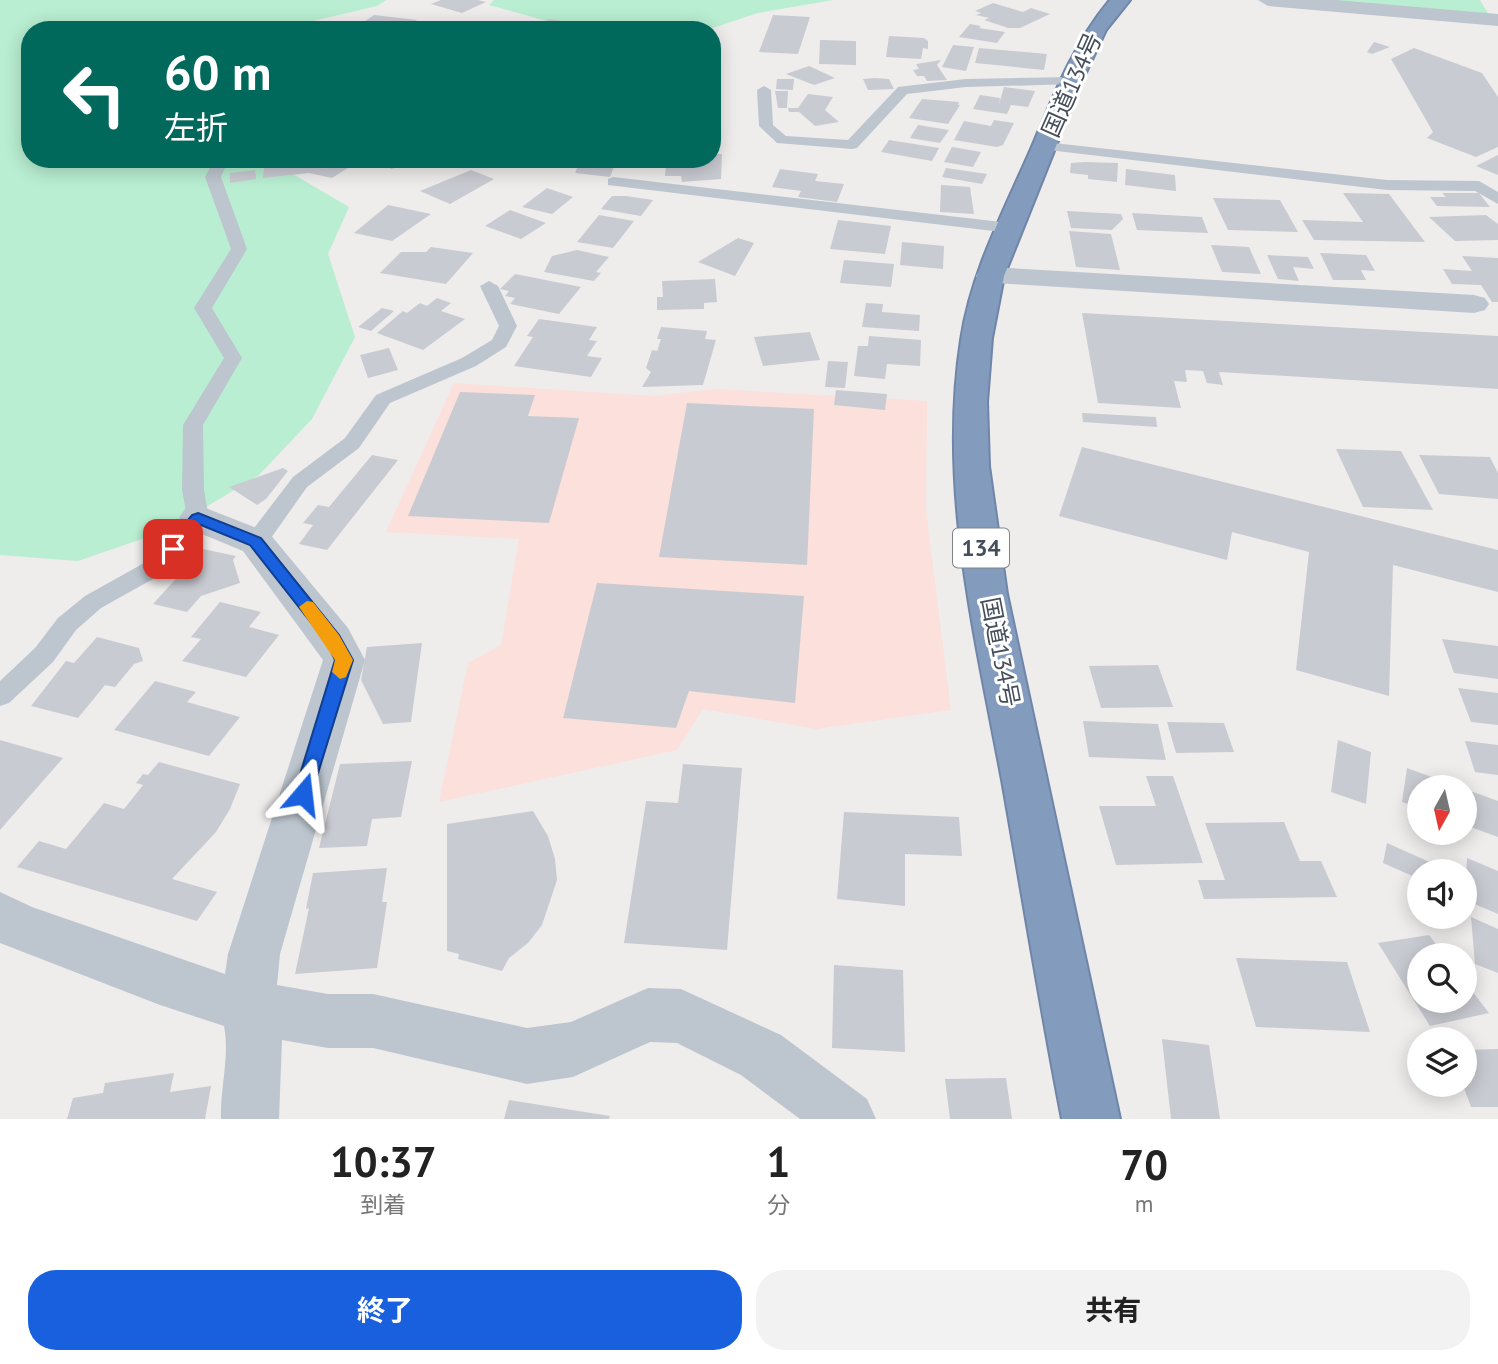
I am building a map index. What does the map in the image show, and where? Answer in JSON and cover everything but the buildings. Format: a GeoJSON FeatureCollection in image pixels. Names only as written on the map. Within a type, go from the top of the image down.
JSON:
{"type":"FeatureCollection","features":[{"type":"Feature","properties":{"kind":"highway","name":"国道134号"},"geometry":{"type":"LineString","coordinates":[[1091,1119],[976,518],[971,429],[973,363],[981,307],[990,276],[1071,81],[1096,29],[1120,0]]}},
{"type":"Feature","properties":{"kind":"street"},"geometry":{"type":"LineString","coordinates":[[1268,0],[1498,20]]}},
{"type":"Feature","properties":{"kind":"street"},"geometry":{"type":"LineString","coordinates":[[990,276],[1474,304]]}},
{"type":"Feature","properties":{"kind":"street"},"geometry":{"type":"LineString","coordinates":[[198,518],[256,542],[333,639],[344,660],[254,954],[248,1007],[256,1048],[249,1097],[250,1119]]}},
{"type":"Feature","properties":{"kind":"street"},"geometry":{"type":"LineString","coordinates":[[0,915],[16,925],[160,979],[248,1007],[328,1021],[373,1021],[527,1056],[573,1049],[648,1015],[681,1016],[761,1055],[847,1119]]}},
{"type":"Feature","properties":{"kind":"lane"},"geometry":{"type":"LineString","coordinates":[[764,90],[766,126],[782,139],[852,145],[903,90],[966,83],[1071,81]]}},
{"type":"Feature","properties":{"kind":"lane"},"geometry":{"type":"LineString","coordinates":[[1045,146],[1387,185],[1479,186],[1498,199]]}},
{"type":"Feature","properties":{"kind":"lane"},"geometry":{"type":"LineString","coordinates":[[0,696],[44,655],[67,624],[93,602],[161,564],[198,518],[193,490],[193,425],[233,358],[203,308],[239,249],[214,177],[218,168]]}},
{"type":"Feature","properties":{"kind":"lane"},"geometry":{"type":"LineString","coordinates":[[613,182],[1010,228]]}},
{"type":"Feature","properties":{"kind":"lane"},"geometry":{"type":"LineString","coordinates":[[256,542],[300,482],[352,443],[383,399],[469,362],[499,343],[508,326],[489,286]]}},
{"type":"Feature","properties":{"kind":"shaded area"},"geometry":{"type":"Polygon","coordinates":[[[454,383],[652,396],[715,389],[927,401],[926,511],[951,710],[816,729],[703,709],[677,750],[439,802],[468,663],[501,645],[519,539],[386,532],[454,383]]]}},
{"type":"Feature","properties":{"kind":"green space"},"geometry":{"type":"Polygon","coordinates":[[[0,0],[386,0],[377,6],[313,21],[21,21],[21,168],[283,168],[349,207],[328,254],[355,337],[312,419],[259,475],[168,530],[78,561],[0,555],[0,0]]]}},
{"type":"Feature","properties":{"kind":"green space"},"geometry":{"type":"Polygon","coordinates":[[[494,0],[833,0],[758,13],[721,25],[721,21],[546,21],[489,5],[494,0]]]}},
{"type":"Feature","properties":{"kind":"green space"},"geometry":{"type":"Polygon","coordinates":[[[1316,0],[1480,0],[1489,15],[1316,0]]]}},
{"type":"Feature","properties":{"kind":"slow traffic"},"geometry":{"type":"LineString","coordinates":[[307,607],[333,639],[344,660],[340,672]]}},
{"type":"Feature","properties":{"kind":"route"},"geometry":{"type":"LineString","coordinates":[[173,549],[198,518],[256,542],[333,639],[344,660],[303,794]]}}]}
